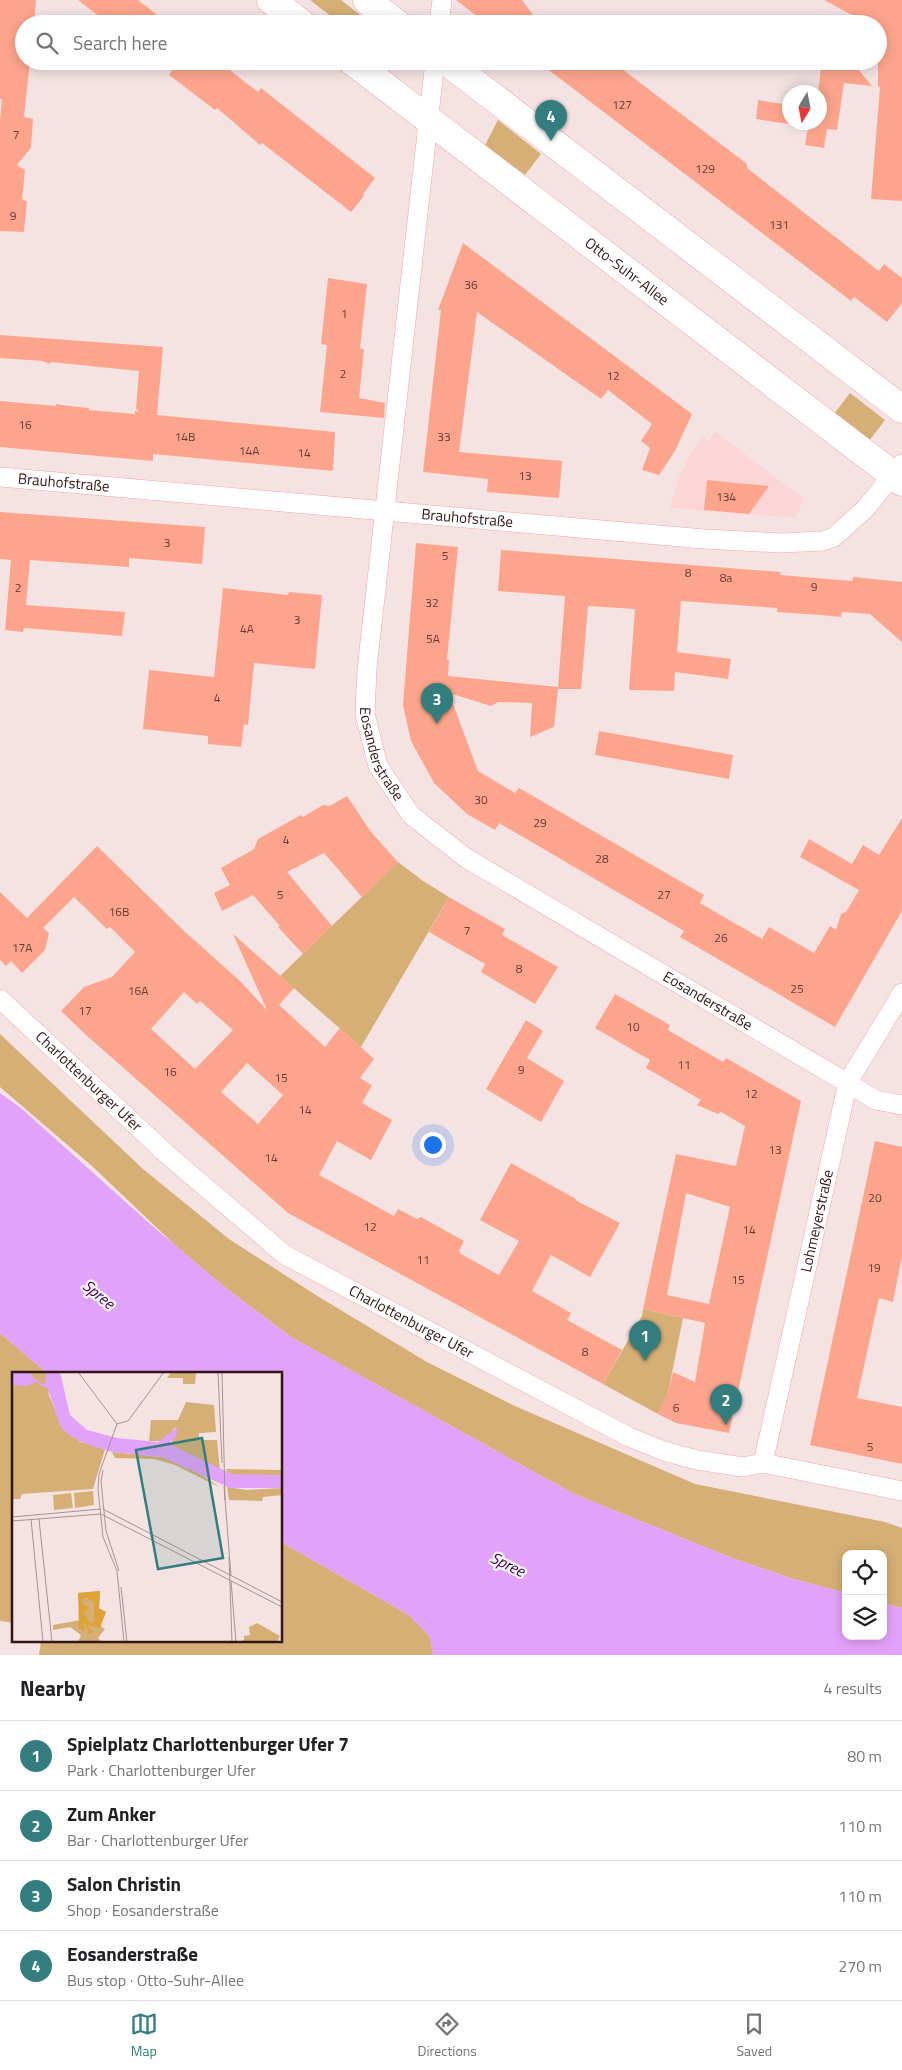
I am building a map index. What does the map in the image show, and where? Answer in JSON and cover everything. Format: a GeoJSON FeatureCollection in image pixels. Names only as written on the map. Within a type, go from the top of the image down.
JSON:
{"type":"FeatureCollection","features":[{"type":"Feature","properties":{"kind":"main road"},"geometry":{"type":"LineString","coordinates":[[271,0],[290,15]]}},
{"type":"Feature","properties":{"kind":"main road"},"geometry":{"type":"LineString","coordinates":[[367,0],[386,15]]}},
{"type":"Feature","properties":{"kind":"main road","name":"Otto-Suhr-Allee"},"geometry":{"type":"LineString","coordinates":[[364,70],[899,474]]}},
{"type":"Feature","properties":{"kind":"main road"},"geometry":{"type":"LineString","coordinates":[[458,70],[902,409]]}},
{"type":"Feature","properties":{"kind":"street"},"geometry":{"type":"LineString","coordinates":[[440,15],[442,0]]}},
{"type":"Feature","properties":{"kind":"street","name":"Eosanderstraße"},"geometry":{"type":"LineString","coordinates":[[434,70],[383,511],[367,669],[365,714],[378,766],[411,815],[466,858],[876,1100],[902,1105]]}},
{"type":"Feature","properties":{"kind":"street","name":"Brauhofstraße"},"geometry":{"type":"LineString","coordinates":[[0,477],[704,539],[781,543],[824,541],[834,537],[899,474]]}},
{"type":"Feature","properties":{"kind":"street","name":"Lohmeyerstraße"},"geometry":{"type":"LineString","coordinates":[[763,1463],[848,1082],[902,993]]}},
{"type":"Feature","properties":{"kind":"street","name":"Charlottenburger Ufer"},"geometry":{"type":"LineString","coordinates":[[0,999],[170,1157],[285,1255],[629,1437],[664,1451],[697,1460],[743,1467],[763,1463],[902,1491]]}},
{"type":"Feature","properties":{"kind":"shaded area"},"geometry":{"type":"Polygon","coordinates":[[[310,0],[341,0],[360,15],[329,15],[310,0]]]}},
{"type":"Feature","properties":{"kind":"shaded area"},"geometry":{"type":"Polygon","coordinates":[[[498,120],[541,154],[525,175],[485,145],[498,120]]]}},
{"type":"Feature","properties":{"kind":"shaded area"},"geometry":{"type":"Polygon","coordinates":[[[850,393],[885,420],[869,441],[834,414],[850,393]]]}},
{"type":"Feature","properties":{"kind":"shaded area"},"geometry":{"type":"Polygon","coordinates":[[[716,432],[804,499],[796,518],[670,508],[678,480],[689,455],[702,437],[708,441],[716,432]]]}},
{"type":"Feature","properties":{"kind":"shaded area"},"geometry":{"type":"Polygon","coordinates":[[[398,862],[423,881],[449,897],[361,1047],[280,976],[398,862]]]}},
{"type":"Feature","properties":{"kind":"shaded area"},"geometry":{"type":"Polygon","coordinates":[[[0,1034],[143,1169],[229,1239],[319,1297],[427,1362],[515,1406],[695,1484],[885,1522],[902,1528],[902,1608],[887,1604],[887,1550],[842,1550],[842,1592],[793,1579],[732,1558],[574,1494],[291,1337],[227,1289],[177,1247],[92,1166],[0,1087],[0,1034]]]}},
{"type":"Feature","properties":{"kind":"shaded area"},"geometry":{"type":"Polygon","coordinates":[[[643,1309],[683,1318],[668,1393],[658,1414],[603,1384],[642,1316],[643,1309]]]}},
{"type":"Feature","properties":{"kind":"shaded area"},"geometry":{"type":"Polygon","coordinates":[[[0,1333],[46,1372],[12,1372],[12,1623],[0,1621],[0,1333]]]}},
{"type":"Feature","properties":{"kind":"shaded area"},"geometry":{"type":"Polygon","coordinates":[[[282,1543],[409,1615],[430,1637],[433,1655],[39,1655],[41,1642],[282,1642],[282,1543]]]}},
{"type":"Feature","properties":{"kind":"water","name":"Spree"},"geometry":{"type":"Polygon","coordinates":[[[0,1093],[21,1108],[149,1223],[227,1289],[291,1337],[574,1494],[732,1558],[793,1579],[842,1592],[842,1640],[887,1640],[887,1604],[902,1608],[902,1655],[433,1655],[430,1637],[409,1615],[282,1543],[282,1372],[46,1372],[0,1333],[0,1093]]]}},
{"type":"Feature","properties":{"kind":"building"},"geometry":{"type":"Polygon","coordinates":[[[0,0],[36,0],[35,15],[15,15],[15,70],[29,70],[24,117],[33,119],[31,148],[17,165],[25,170],[22,200],[27,201],[24,232],[0,231],[0,121],[2,99],[0,99],[0,0]]]}},
{"type":"Feature","properties":{"kind":"building"},"geometry":{"type":"Polygon","coordinates":[[[78,0],[138,0],[157,15],[97,15],[78,0]]]}},
{"type":"Feature","properties":{"kind":"building"},"geometry":{"type":"Polygon","coordinates":[[[456,0],[522,0],[533,15],[475,15],[456,0]]]}},
{"type":"Feature","properties":{"kind":"building"},"geometry":{"type":"Polygon","coordinates":[[[824,0],[902,0],[902,201],[871,199],[880,87],[878,86],[878,70],[887,70],[887,15],[852,15],[824,0]]]}},
{"type":"Feature","properties":{"kind":"building"},"geometry":{"type":"Polygon","coordinates":[[[172,70],[230,70],[258,92],[261,88],[375,178],[351,212],[262,143],[260,145],[217,108],[215,110],[169,75],[172,70]]]}},
{"type":"Feature","properties":{"kind":"building"},"geometry":{"type":"Polygon","coordinates":[[[549,70],[623,70],[747,164],[747,168],[879,271],[884,264],[902,278],[902,303],[887,322],[854,297],[851,301],[549,70]]]}},
{"type":"Feature","properties":{"kind":"building"},"geometry":{"type":"Polygon","coordinates":[[[821,70],[859,70],[872,86],[844,83],[837,130],[827,129],[827,85],[819,85],[821,70]]]}},
{"type":"Feature","properties":{"kind":"building"},"geometry":{"type":"Polygon","coordinates":[[[758,100],[782,104],[782,123],[756,119],[758,100]]]}},
{"type":"Feature","properties":{"kind":"building"},"geometry":{"type":"Polygon","coordinates":[[[808,130],[827,130],[824,148],[805,145],[808,130]]]}},
{"type":"Feature","properties":{"kind":"building"},"geometry":{"type":"Polygon","coordinates":[[[463,243],[692,414],[675,451],[659,475],[642,470],[650,448],[641,441],[652,424],[608,390],[601,399],[477,312],[459,452],[562,461],[559,498],[487,492],[488,479],[423,472],[441,310],[438,310],[463,243]]]}},
{"type":"Feature","properties":{"kind":"building"},"geometry":{"type":"Polygon","coordinates":[[[328,278],[367,284],[360,349],[364,349],[359,398],[385,403],[384,418],[320,412],[327,345],[321,344],[328,278]]]}},
{"type":"Feature","properties":{"kind":"building"},"geometry":{"type":"Polygon","coordinates":[[[0,335],[163,347],[157,415],[335,432],[333,471],[153,454],[153,461],[0,447],[0,401],[56,406],[56,404],[89,408],[89,410],[135,414],[135,411],[140,412],[136,409],[139,371],[0,358],[0,335]]]}},
{"type":"Feature","properties":{"kind":"building"},"geometry":{"type":"Polygon","coordinates":[[[707,480],[769,486],[749,514],[704,510],[707,480]]]}},
{"type":"Feature","properties":{"kind":"building"},"geometry":{"type":"Polygon","coordinates":[[[0,512],[205,527],[202,564],[129,558],[129,567],[30,560],[26,605],[125,612],[122,636],[24,628],[23,632],[5,630],[11,560],[0,559],[0,512]]]}},
{"type":"Feature","properties":{"kind":"building"},"geometry":{"type":"Polygon","coordinates":[[[416,543],[458,547],[447,660],[449,660],[448,676],[558,687],[565,596],[498,591],[501,550],[781,572],[780,575],[852,581],[853,577],[902,582],[902,642],[870,614],[842,612],[841,617],[777,612],[777,608],[681,601],[677,652],[731,659],[728,679],[675,672],[674,691],[629,690],[635,609],[588,606],[581,689],[558,689],[554,727],[530,737],[532,703],[498,702],[491,706],[449,693],[478,771],[515,793],[519,788],[704,895],[700,903],[762,939],[769,927],[814,953],[830,926],[836,930],[841,914],[846,912],[859,890],[800,857],[809,839],[852,864],[863,845],[879,855],[902,818],[902,911],[835,1027],[680,937],[684,931],[499,823],[495,830],[467,814],[434,783],[411,741],[403,705],[416,543]]]}},
{"type":"Feature","properties":{"kind":"building"},"geometry":{"type":"Polygon","coordinates":[[[223,588],[288,595],[289,592],[322,595],[315,669],[254,663],[248,725],[244,724],[241,747],[208,744],[208,736],[143,729],[149,670],[214,677],[223,588]]]}},
{"type":"Feature","properties":{"kind":"building"},"geometry":{"type":"Polygon","coordinates":[[[599,731],[733,755],[729,779],[595,755],[599,731]]]}},
{"type":"Feature","properties":{"kind":"building"},"geometry":{"type":"Polygon","coordinates":[[[347,796],[371,832],[398,862],[362,897],[324,853],[287,872],[332,926],[303,954],[278,927],[280,926],[253,895],[222,911],[214,893],[230,885],[221,868],[254,849],[258,839],[301,815],[303,817],[323,805],[330,806],[347,796]]]}},
{"type":"Feature","properties":{"kind":"building"},"geometry":{"type":"Polygon","coordinates":[[[97,846],[182,929],[240,981],[267,1010],[233,934],[294,988],[279,1005],[325,1047],[340,1028],[374,1059],[360,1078],[372,1085],[362,1103],[392,1120],[371,1160],[337,1141],[319,1175],[394,1216],[398,1209],[417,1219],[421,1217],[464,1241],[459,1251],[461,1254],[499,1275],[519,1241],[480,1220],[511,1163],[575,1200],[620,1223],[590,1277],[551,1255],[532,1291],[571,1313],[567,1320],[622,1350],[603,1384],[288,1213],[61,1011],[84,987],[112,977],[135,952],[110,927],[107,929],[74,897],[43,928],[49,933],[45,950],[22,973],[11,961],[6,966],[0,960],[0,892],[27,918],[97,846]],[[184,992],[151,1029],[195,1069],[233,1030],[200,1001],[197,1004],[184,992]],[[247,1063],[221,1092],[258,1124],[283,1095],[247,1063]]]}},
{"type":"Feature","properties":{"kind":"building"},"geometry":{"type":"Polygon","coordinates":[[[449,897],[505,929],[502,935],[558,967],[535,1004],[481,972],[485,964],[429,932],[449,897]]]}},
{"type":"Feature","properties":{"kind":"building"},"geometry":{"type":"Polygon","coordinates":[[[615,994],[670,1025],[668,1030],[723,1062],[726,1058],[801,1101],[729,1433],[676,1423],[658,1414],[668,1393],[673,1372],[695,1382],[705,1323],[643,1309],[676,1154],[736,1166],[745,1126],[721,1112],[718,1114],[697,1105],[701,1100],[646,1068],[650,1060],[595,1028],[615,994]],[[686,1193],[667,1295],[709,1304],[730,1207],[686,1193]]]}},
{"type":"Feature","properties":{"kind":"building"},"geometry":{"type":"Polygon","coordinates":[[[526,1020],[543,1031],[527,1058],[564,1081],[541,1122],[486,1089],[526,1020]]]}},
{"type":"Feature","properties":{"kind":"building"},"geometry":{"type":"Polygon","coordinates":[[[875,1141],[902,1147],[902,1256],[893,1302],[879,1298],[857,1398],[902,1407],[902,1464],[810,1445],[875,1141]]]}},
{"type":"Feature","properties":{"kind":"place","name":"Eosanderstraße"},"geometry":{"type":"Point","coordinates":[551,141]}},
{"type":"Feature","properties":{"kind":"place","name":"Salon Christin"},"geometry":{"type":"Point","coordinates":[437,724]}},
{"type":"Feature","properties":{"kind":"place","name":"Spielplatz Charlottenburger Ufer 7"},"geometry":{"type":"Point","coordinates":[645,1361]}},
{"type":"Feature","properties":{"kind":"place","name":"Zum Anker"},"geometry":{"type":"Point","coordinates":[726,1425]}}]}
